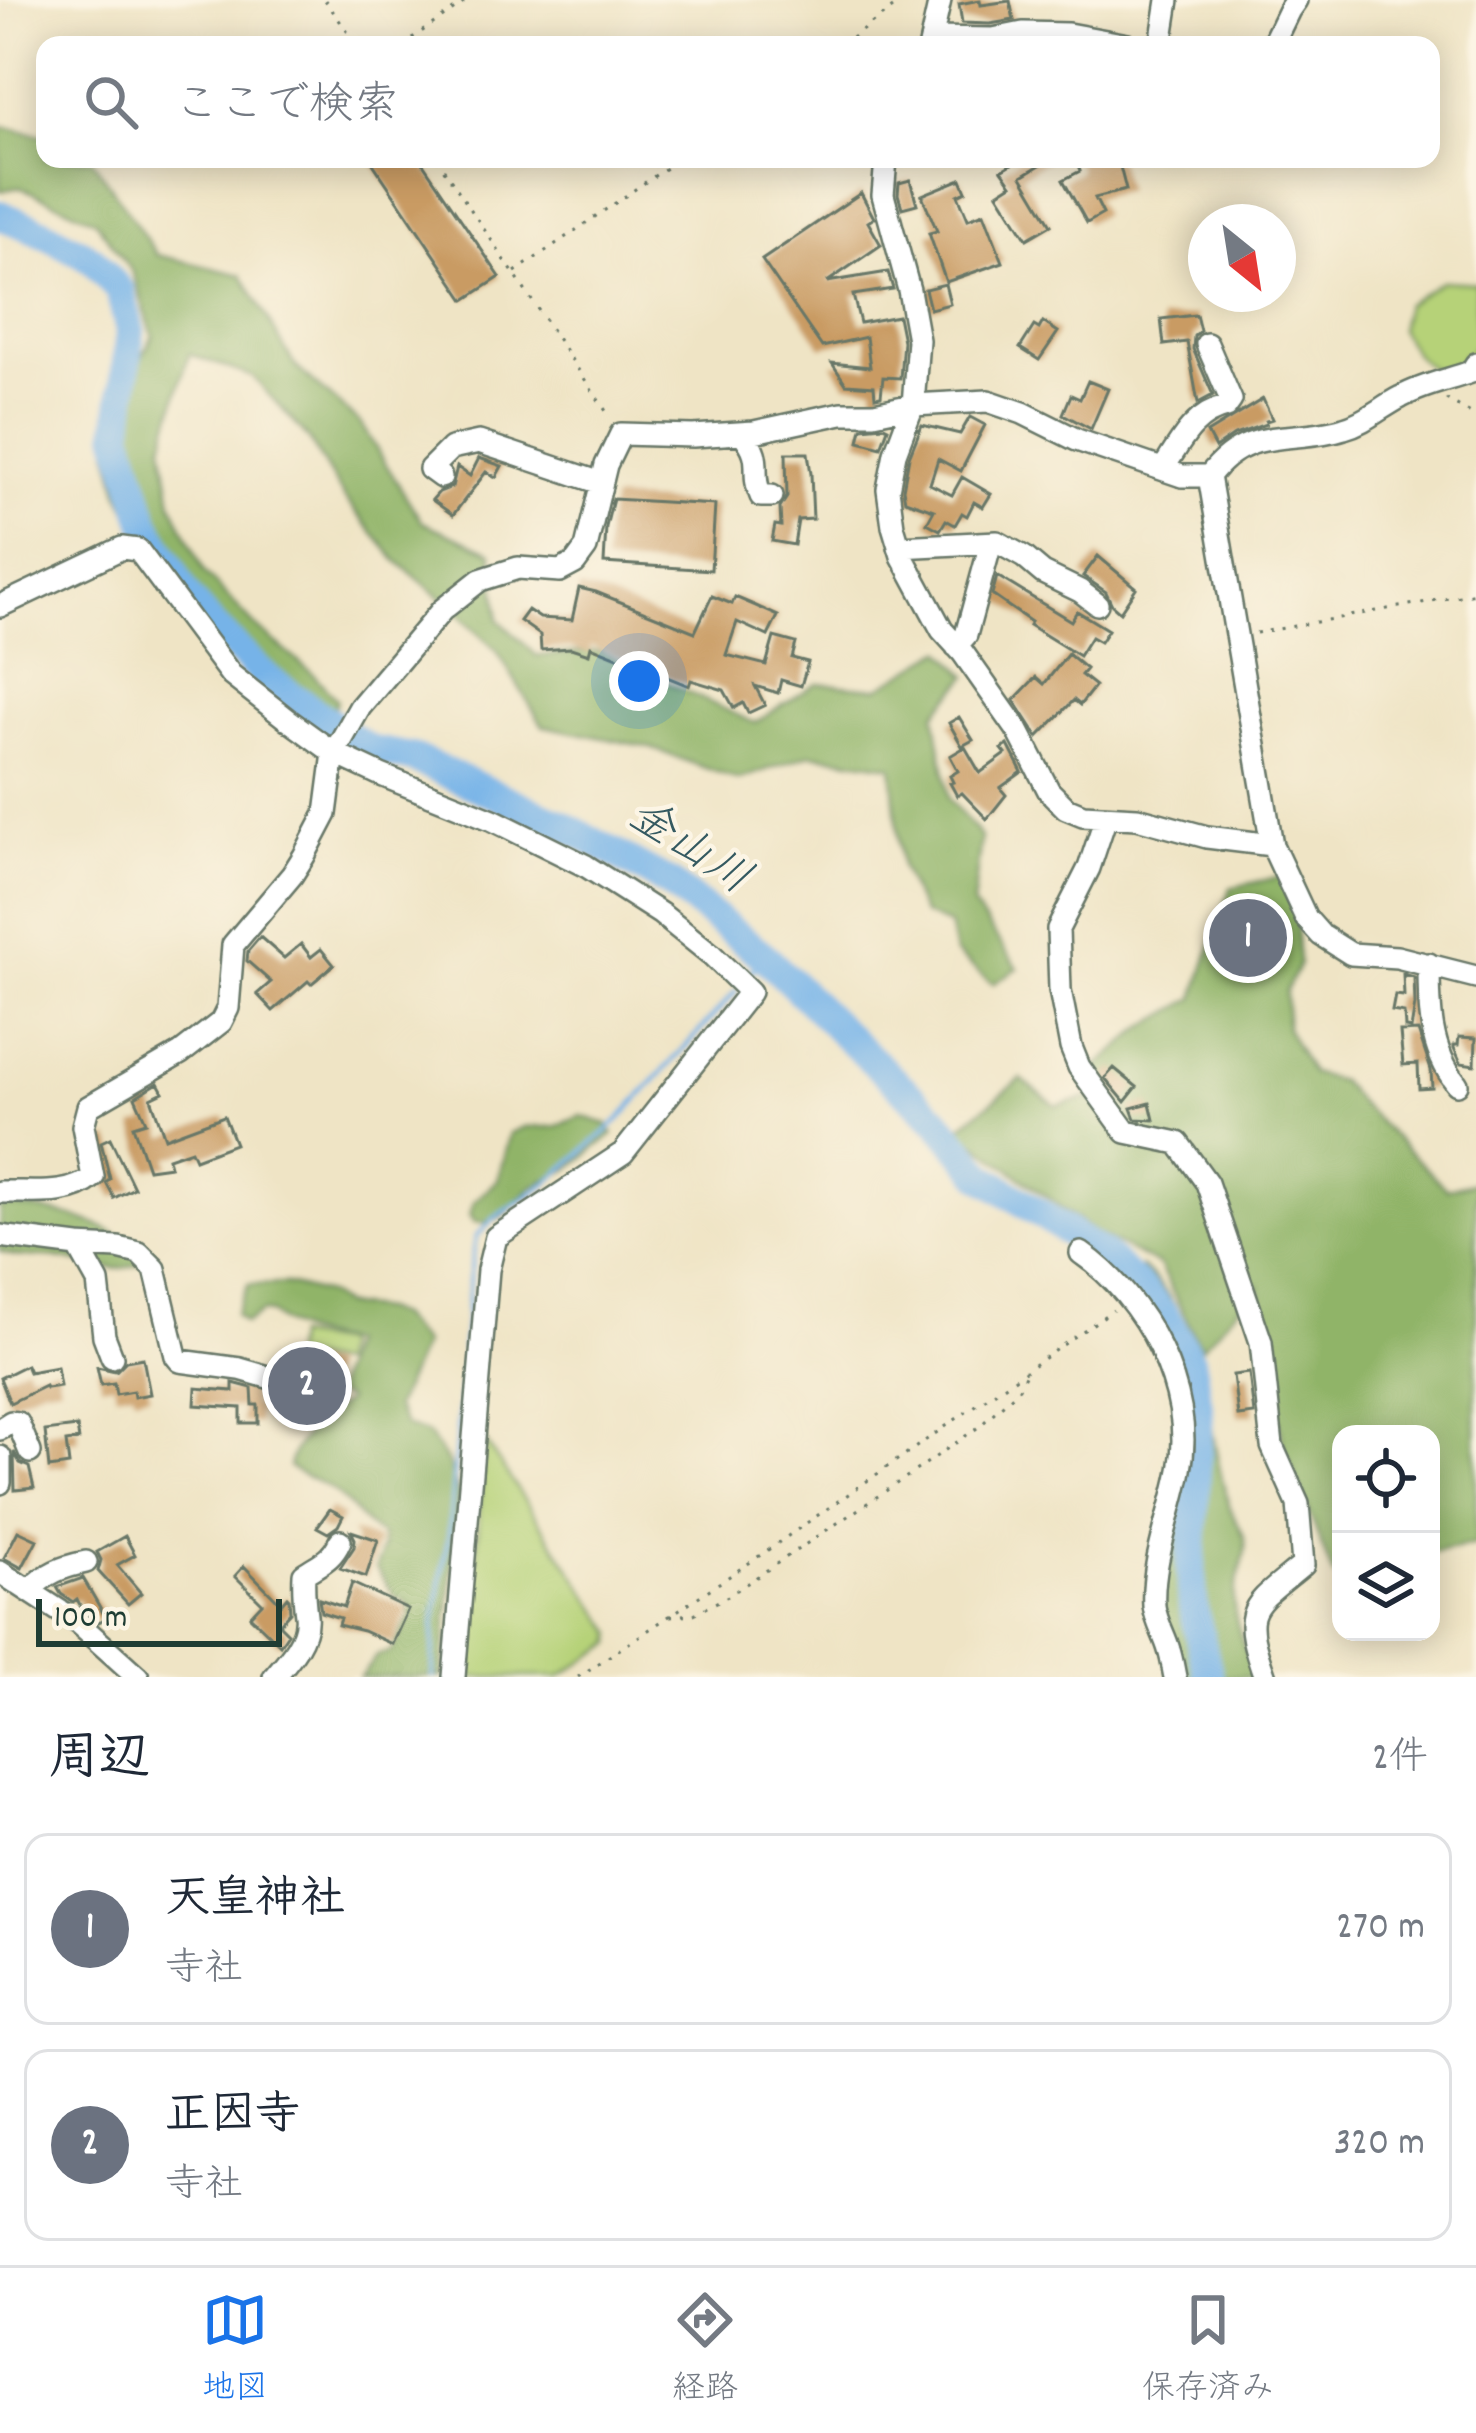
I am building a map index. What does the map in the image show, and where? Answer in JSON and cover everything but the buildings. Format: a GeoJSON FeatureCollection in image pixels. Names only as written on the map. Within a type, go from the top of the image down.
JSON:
{"type":"FeatureCollection","features":[{"type":"Feature","properties":{"kind":"street"},"geometry":{"type":"LineString","coordinates":[[932,36],[940,0]]}},
{"type":"Feature","properties":{"kind":"street"},"geometry":{"type":"LineString","coordinates":[[1162,36],[1168,0]]}},
{"type":"Feature","properties":{"kind":"street"},"geometry":{"type":"LineString","coordinates":[[1275,36],[1296,0]]}},
{"type":"Feature","properties":{"kind":"street"},"geometry":{"type":"LineString","coordinates":[[1008,36],[1079,36]]}},
{"type":"Feature","properties":{"kind":"street"},"geometry":{"type":"LineString","coordinates":[[885,168],[883,195],[918,340],[913,405],[888,489],[899,547],[942,630],[1018,731],[1049,791],[1066,808],[1083,815],[1137,818],[1208,837],[1272,845]]}},
{"type":"Feature","properties":{"kind":"street"},"geometry":{"type":"LineString","coordinates":[[1163,469],[1196,420],[1231,400],[1207,344]]}},
{"type":"Feature","properties":{"kind":"street"},"geometry":{"type":"LineString","coordinates":[[0,1192],[72,1190],[85,1184],[93,1177],[83,1126],[88,1107],[181,1053],[221,1022],[228,1008],[233,945],[304,856],[326,814],[336,749],[360,707],[442,610],[480,580],[518,568],[560,571],[574,563],[586,548],[606,465],[621,434],[742,433],[842,412],[988,401],[1077,440],[1183,476],[1209,476],[1249,444],[1345,428],[1402,396],[1471,372],[1476,364]]}},
{"type":"Feature","properties":{"kind":"street"},"geometry":{"type":"LineString","coordinates":[[742,433],[754,447],[761,496],[772,496]]}},
{"type":"Feature","properties":{"kind":"street"},"geometry":{"type":"LineString","coordinates":[[441,477],[430,469],[451,448],[479,442],[601,483]]}},
{"type":"Feature","properties":{"kind":"street"},"geometry":{"type":"LineString","coordinates":[[1209,476],[1272,845],[1306,918],[1321,935],[1351,954],[1397,957],[1476,976]]}},
{"type":"Feature","properties":{"kind":"street"},"geometry":{"type":"LineString","coordinates":[[956,646],[966,635],[991,542]]}},
{"type":"Feature","properties":{"kind":"street"},"geometry":{"type":"LineString","coordinates":[[899,547],[1005,545],[1097,604]]}},
{"type":"Feature","properties":{"kind":"street"},"geometry":{"type":"LineString","coordinates":[[0,606],[122,548],[138,550],[231,675],[381,776],[493,820],[586,866],[661,914],[750,992],[623,1153],[496,1237],[492,1245],[454,1677]]}},
{"type":"Feature","properties":{"kind":"street"},"geometry":{"type":"LineString","coordinates":[[1106,817],[1089,868],[1058,929],[1060,990],[1079,1067],[1112,1114],[1126,1132],[1178,1143],[1207,1183],[1261,1342],[1272,1446],[1298,1504],[1304,1565],[1262,1598],[1252,1614],[1254,1645],[1265,1677]]}},
{"type":"Feature","properties":{"kind":"street"},"geometry":{"type":"LineString","coordinates":[[1429,964],[1429,1016],[1443,1066],[1457,1084]]}},
{"type":"Feature","properties":{"kind":"street"},"geometry":{"type":"LineString","coordinates":[[0,1236],[139,1253],[155,1269],[180,1361],[278,1380]]}},
{"type":"Feature","properties":{"kind":"street"},"geometry":{"type":"LineString","coordinates":[[76,1246],[98,1282],[104,1336],[112,1357]]}},
{"type":"Feature","properties":{"kind":"street"},"geometry":{"type":"LineString","coordinates":[[1082,1253],[1105,1270],[1141,1315],[1173,1375],[1183,1425],[1182,1464],[1154,1604],[1175,1677]]}},
{"type":"Feature","properties":{"kind":"street"},"geometry":{"type":"LineString","coordinates":[[0,1429],[18,1423],[30,1452]]}},
{"type":"Feature","properties":{"kind":"street"},"geometry":{"type":"LineString","coordinates":[[0,1457],[0,1484]]}},
{"type":"Feature","properties":{"kind":"street"},"geometry":{"type":"LineString","coordinates":[[274,1677],[294,1654],[308,1619],[301,1600],[304,1574],[325,1563],[340,1540]]}},
{"type":"Feature","properties":{"kind":"street"},"geometry":{"type":"LineString","coordinates":[[29,1591],[42,1577],[86,1562]]}},
{"type":"Feature","properties":{"kind":"street"},"geometry":{"type":"LineString","coordinates":[[0,1572],[78,1623],[138,1677]]}},
{"type":"Feature","properties":{"kind":"path"},"geometry":{"type":"LineString","coordinates":[[325,0],[351,36]]}},
{"type":"Feature","properties":{"kind":"path"},"geometry":{"type":"LineString","coordinates":[[415,36],[468,0]]}},
{"type":"Feature","properties":{"kind":"path"},"geometry":{"type":"LineString","coordinates":[[854,36],[904,0]]}},
{"type":"Feature","properties":{"kind":"path"},"geometry":{"type":"LineString","coordinates":[[443,168],[621,434]]}},
{"type":"Feature","properties":{"kind":"path"},"geometry":{"type":"LineString","coordinates":[[514,273],[666,168]]}},
{"type":"Feature","properties":{"kind":"path"},"geometry":{"type":"LineString","coordinates":[[1439,383],[1438,394],[1476,416]]}},
{"type":"Feature","properties":{"kind":"path"},"geometry":{"type":"LineString","coordinates":[[1237,636],[1476,593]]}},
{"type":"Feature","properties":{"kind":"path"},"geometry":{"type":"LineString","coordinates":[[578,1677],[1129,1299]]}},
{"type":"Feature","properties":{"kind":"path"},"geometry":{"type":"LineString","coordinates":[[670,1616],[694,1614],[728,1596],[980,1426],[1018,1390],[1028,1369]]}},
{"type":"Feature","properties":{"kind":"green space"},"geometry":{"type":"Polygon","coordinates":[[[0,126],[36,134],[36,168],[98,168],[157,255],[242,275],[295,366],[360,423],[422,522],[492,552],[499,620],[537,656],[597,651],[755,723],[817,683],[878,688],[943,650],[968,676],[935,714],[949,799],[981,837],[973,905],[1018,968],[993,984],[955,953],[949,925],[923,914],[901,867],[892,766],[811,754],[738,780],[648,747],[543,726],[497,651],[397,561],[345,499],[308,438],[253,377],[189,354],[163,444],[172,503],[204,572],[337,700],[328,733],[268,692],[235,663],[145,544],[119,492],[109,450],[131,411],[138,364],[153,336],[133,273],[95,220],[20,187],[0,191],[0,126]]]}},
{"type":"Feature","properties":{"kind":"green space"},"geometry":{"type":"Polygon","coordinates":[[[1442,281],[1476,283],[1476,344],[1466,359],[1436,373],[1416,355],[1399,329],[1405,305],[1442,281]]]}},
{"type":"Feature","properties":{"kind":"green space"},"geometry":{"type":"Polygon","coordinates":[[[1282,876],[1295,910],[1299,964],[1286,991],[1286,1028],[1311,1073],[1340,1081],[1447,1189],[1476,1182],[1476,1544],[1440,1551],[1440,1425],[1332,1425],[1332,1572],[1283,1445],[1259,1285],[1201,1348],[1159,1265],[1096,1234],[957,1129],[1021,1079],[1056,1106],[1089,1098],[1083,1079],[1141,1029],[1195,998],[1230,888],[1282,876]]]}},
{"type":"Feature","properties":{"kind":"green space"},"geometry":{"type":"Polygon","coordinates":[[[581,1116],[607,1124],[613,1134],[569,1169],[532,1187],[504,1216],[474,1222],[470,1215],[474,1202],[498,1179],[510,1133],[524,1127],[555,1127],[581,1116]]]}},
{"type":"Feature","properties":{"kind":"green space"},"geometry":{"type":"Polygon","coordinates":[[[0,1207],[86,1221],[152,1257],[115,1269],[0,1251],[0,1207]]]}},
{"type":"Feature","properties":{"kind":"green space"},"geometry":{"type":"Polygon","coordinates":[[[1141,1267],[1180,1316],[1202,1379],[1222,1478],[1245,1542],[1234,1605],[1255,1677],[1183,1677],[1168,1633],[1164,1569],[1187,1431],[1188,1395],[1183,1369],[1145,1300],[1141,1267]]]}},
{"type":"Feature","properties":{"kind":"green space"},"geometry":{"type":"Polygon","coordinates":[[[287,1284],[326,1294],[342,1305],[398,1316],[423,1344],[395,1407],[405,1426],[428,1434],[449,1465],[459,1495],[442,1677],[360,1677],[378,1655],[391,1652],[411,1607],[394,1596],[376,1568],[381,1535],[332,1490],[289,1467],[303,1438],[347,1400],[334,1393],[348,1343],[297,1330],[271,1313],[262,1312],[245,1323],[235,1314],[248,1285],[287,1284]]]}},
{"type":"Feature","properties":{"kind":"green space"},"geometry":{"type":"Polygon","coordinates":[[[295,1336],[342,1344],[339,1364],[291,1355],[295,1336]]]}},
{"type":"Feature","properties":{"kind":"green space"},"geometry":{"type":"Polygon","coordinates":[[[484,1440],[614,1633],[613,1643],[559,1677],[469,1677],[484,1440]]]}},
{"type":"Feature","properties":{"kind":"waterway","name":"金山川"},"geometry":{"type":"LineString","coordinates":[[0,215],[92,259],[120,291],[130,331],[119,433],[146,523],[189,600],[269,680],[369,750],[413,758],[561,824],[670,884],[764,956],[937,1120],[983,1176],[1103,1255],[1166,1318],[1190,1359],[1199,1411],[1191,1569],[1193,1607],[1209,1677]]}},
{"type":"Feature","properties":{"kind":"waterway"},"geometry":{"type":"LineString","coordinates":[[750,973],[764,956]]}},
{"type":"Feature","properties":{"kind":"waterway"},"geometry":{"type":"LineString","coordinates":[[433,1677],[434,1624],[449,1532],[476,1237],[618,1121],[736,991]]}},
{"type":"Feature","properties":{"kind":"place","name":"天皇神社"},"geometry":{"type":"Point","coordinates":[1248,938]}},
{"type":"Feature","properties":{"kind":"place","name":"正因寺"},"geometry":{"type":"Point","coordinates":[307,1386]}}]}
